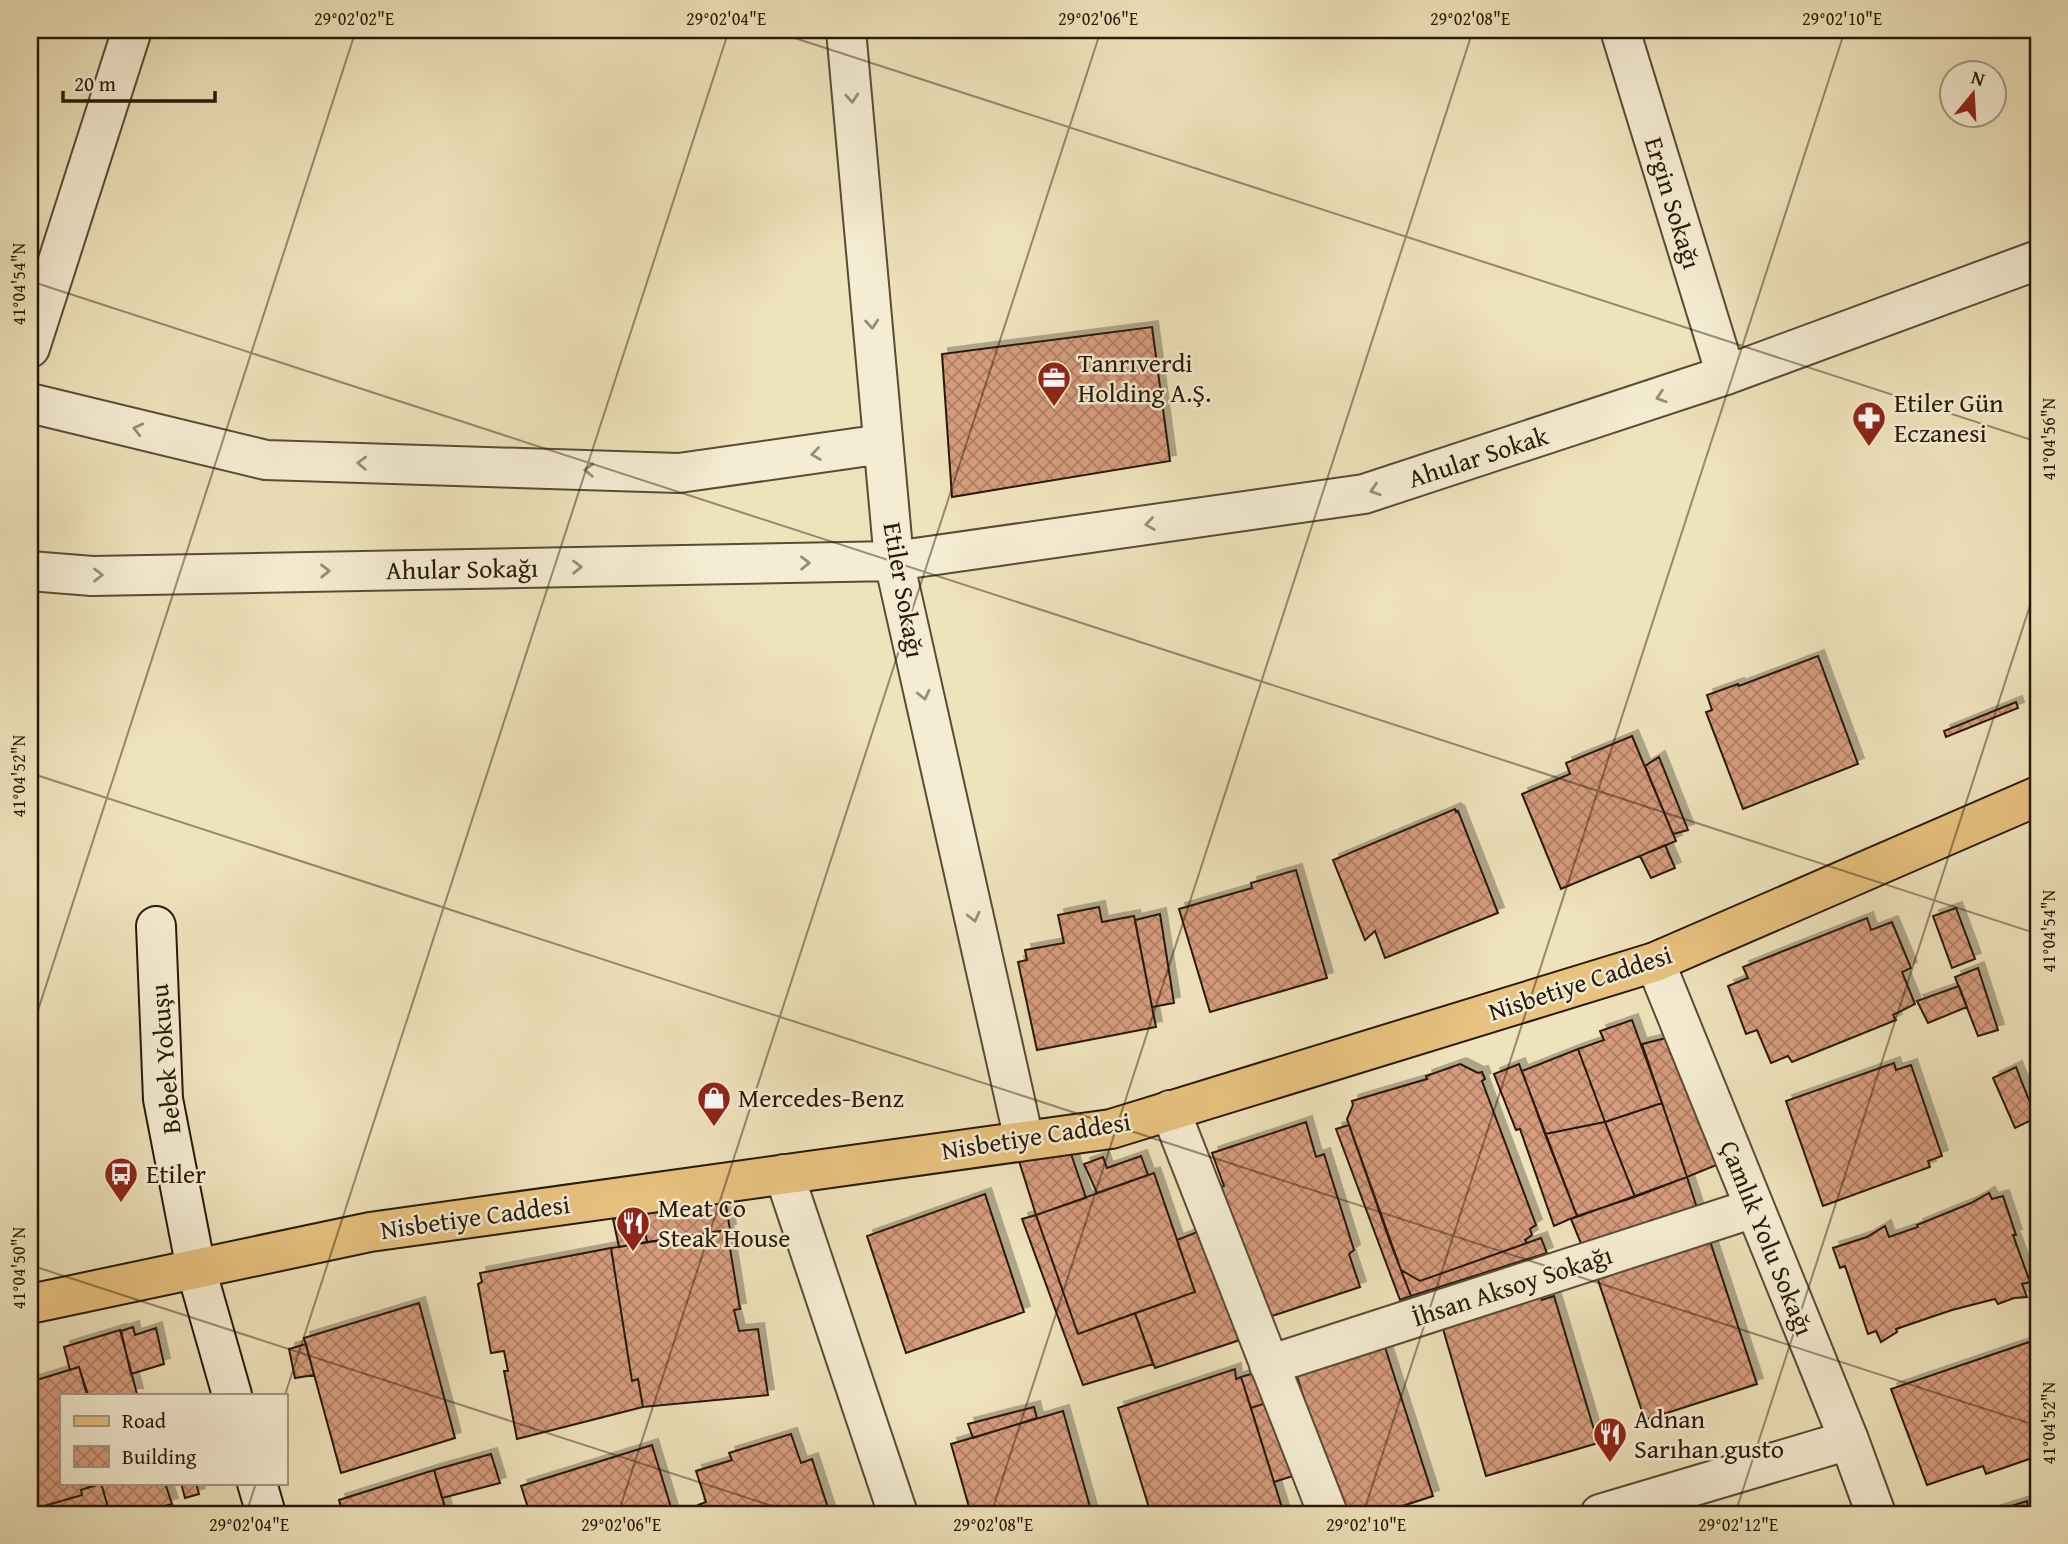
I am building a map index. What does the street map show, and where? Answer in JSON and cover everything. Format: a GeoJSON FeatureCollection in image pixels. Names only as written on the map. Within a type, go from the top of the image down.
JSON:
{"type":"FeatureCollection","features":[{"type":"Feature","properties":{"kind":"main road","name":"Nisbetiye Caddesi"},"geometry":{"type":"LineString","coordinates":[[30,1304],[370,1232],[1111,1129],[1655,962],[2038,796]]}},
{"type":"Feature","properties":{"kind":"street"},"geometry":{"type":"LineString","coordinates":[[30,348],[132,30]]}},
{"type":"Feature","properties":{"kind":"street","name":"Etiler Sokağı"},"geometry":{"type":"LineString","coordinates":[[846,30],[894,561],[1024,1140]]}},
{"type":"Feature","properties":{"kind":"street","name":"Ergin Sokağı"},"geometry":{"type":"LineString","coordinates":[[1620,30],[1726,375]]}},
{"type":"Feature","properties":{"kind":"street","name":"Ahular Sokak"},"geometry":{"type":"LineString","coordinates":[[894,561],[1364,494],[1726,375],[2038,260]]}},
{"type":"Feature","properties":{"kind":"street"},"geometry":{"type":"LineString","coordinates":[[30,403],[266,460],[679,473],[883,444]]}},
{"type":"Feature","properties":{"kind":"street","name":"Ahular Sokağı"},"geometry":{"type":"LineString","coordinates":[[30,571],[92,576],[894,561]]}},
{"type":"Feature","properties":{"kind":"street","name":"Bebek Yokuşu"},"geometry":{"type":"LineString","coordinates":[[156,926],[163,1099],[196,1269],[232,1394]]}},
{"type":"Feature","properties":{"kind":"street","name":"Çamlık Yolu Sokağı"},"geometry":{"type":"LineString","coordinates":[[1655,962],[1849,1440],[1876,1514]]}},
{"type":"Feature","properties":{"kind":"street"},"geometry":{"type":"LineString","coordinates":[[1170,1110],[1328,1514]]}},
{"type":"Feature","properties":{"kind":"street"},"geometry":{"type":"LineString","coordinates":[[785,1174],[898,1514]]}},
{"type":"Feature","properties":{"kind":"street","name":"İhsan Aksoy Sokağı"},"geometry":{"type":"LineString","coordinates":[[1269,1364],[1754,1208]]}},
{"type":"Feature","properties":{"kind":"street"},"geometry":{"type":"LineString","coordinates":[[1600,1514],[1849,1440]]}},
{"type":"Feature","properties":{"kind":"building","name":"Tanrıverdi Holding A.Ş."},"geometry":{"type":"Polygon","coordinates":[[[1152,327],[1170,461],[952,497],[942,354],[1152,327]]]}},
{"type":"Feature","properties":{"kind":"building"},"geometry":{"type":"Polygon","coordinates":[[[1818,656],[1858,764],[1743,809],[1706,712],[1712,710],[1707,695],[1738,684],[1739,686],[1818,656]]]}},
{"type":"Feature","properties":{"kind":"building"},"geometry":{"type":"Polygon","coordinates":[[[2016,702],[2018,708],[1946,737],[1944,731],[2016,702]]]}},
{"type":"Feature","properties":{"kind":"building"},"geometry":{"type":"Polygon","coordinates":[[[1632,736],[1676,841],[1561,889],[1522,794],[1570,774],[1566,763],[1632,736]]]}},
{"type":"Feature","properties":{"kind":"building"},"geometry":{"type":"Polygon","coordinates":[[[1659,757],[1688,830],[1673,834],[1645,766],[1659,757]]]}},
{"type":"Feature","properties":{"kind":"building"},"geometry":{"type":"Polygon","coordinates":[[[1455,809],[1498,913],[1385,958],[1375,931],[1365,940],[1333,860],[1455,809]]]}},
{"type":"Feature","properties":{"kind":"building"},"geometry":{"type":"Polygon","coordinates":[[[1665,845],[1675,868],[1651,878],[1640,856],[1665,845]]]}},
{"type":"Feature","properties":{"kind":"building"},"geometry":{"type":"Polygon","coordinates":[[[1296,870],[1327,978],[1210,1012],[1179,909],[1252,888],[1251,883],[1296,870]]]}},
{"type":"Feature","properties":{"kind":"building"},"geometry":{"type":"Polygon","coordinates":[[[1099,907],[1102,922],[1134,916],[1156,1027],[1037,1050],[1018,962],[1027,960],[1025,950],[1064,943],[1058,915],[1099,907]]]}},
{"type":"Feature","properties":{"kind":"building"},"geometry":{"type":"Polygon","coordinates":[[[1956,908],[1975,959],[1952,968],[1933,916],[1956,908]]]}},
{"type":"Feature","properties":{"kind":"building"},"geometry":{"type":"Polygon","coordinates":[[[1160,914],[1174,1003],[1152,1007],[1135,920],[1160,914]]]}},
{"type":"Feature","properties":{"kind":"building"},"geometry":{"type":"Polygon","coordinates":[[[1867,918],[1871,930],[1892,922],[1911,968],[1902,972],[1915,1004],[1893,1015],[1896,1020],[1792,1062],[1788,1056],[1771,1063],[1757,1030],[1746,1034],[1728,986],[1748,978],[1743,967],[1867,918]]]}},
{"type":"Feature","properties":{"kind":"building"},"geometry":{"type":"Polygon","coordinates":[[[1978,968],[1998,1030],[1978,1036],[1955,977],[1978,968]]]}},
{"type":"Feature","properties":{"kind":"building"},"geometry":{"type":"Polygon","coordinates":[[[1959,986],[1967,1007],[1928,1023],[1917,1001],[1959,986]]]}},
{"type":"Feature","properties":{"kind":"building"},"geometry":{"type":"Polygon","coordinates":[[[1632,1020],[1662,1103],[1605,1122],[1578,1049],[1604,1040],[1600,1031],[1632,1020]]]}},
{"type":"Feature","properties":{"kind":"building"},"geometry":{"type":"Polygon","coordinates":[[[1674,1036],[1719,1164],[1687,1177],[1642,1044],[1674,1036]]]}},
{"type":"Feature","properties":{"kind":"building"},"geometry":{"type":"Polygon","coordinates":[[[1578,1049],[1605,1122],[1545,1134],[1522,1071],[1578,1049]]]}},
{"type":"Feature","properties":{"kind":"building"},"geometry":{"type":"Polygon","coordinates":[[[1894,1063],[1896,1070],[1911,1065],[1942,1156],[1928,1161],[1930,1167],[1823,1206],[1786,1101],[1894,1063]]]}},
{"type":"Feature","properties":{"kind":"building"},"geometry":{"type":"Polygon","coordinates":[[[1460,1064],[1478,1073],[1482,1072],[1485,1079],[1482,1081],[1536,1225],[1530,1229],[1532,1235],[1525,1240],[1527,1243],[1420,1281],[1401,1270],[1347,1119],[1352,1101],[1427,1079],[1426,1076],[1460,1064]]]}},
{"type":"Feature","properties":{"kind":"building"},"geometry":{"type":"Polygon","coordinates":[[[1519,1064],[1577,1216],[1554,1226],[1520,1129],[1516,1130],[1494,1074],[1519,1064]]]}},
{"type":"Feature","properties":{"kind":"building"},"geometry":{"type":"Polygon","coordinates":[[[2016,1067],[2036,1118],[2015,1128],[1993,1078],[2016,1067]]]}},
{"type":"Feature","properties":{"kind":"building"},"geometry":{"type":"Polygon","coordinates":[[[1662,1103],[1687,1177],[1635,1197],[1605,1122],[1662,1103]]]}},
{"type":"Feature","properties":{"kind":"building"},"geometry":{"type":"Polygon","coordinates":[[[1306,1122],[1316,1157],[1324,1154],[1354,1250],[1349,1254],[1360,1287],[1266,1318],[1237,1228],[1230,1231],[1217,1189],[1224,1186],[1212,1153],[1306,1122]]]}},
{"type":"Feature","properties":{"kind":"building"},"geometry":{"type":"Polygon","coordinates":[[[1605,1122],[1635,1197],[1577,1216],[1545,1134],[1605,1122]]]}},
{"type":"Feature","properties":{"kind":"building"},"geometry":{"type":"Polygon","coordinates":[[[1349,1125],[1411,1296],[1400,1300],[1336,1129],[1349,1125]]]}},
{"type":"Feature","properties":{"kind":"building"},"geometry":{"type":"Polygon","coordinates":[[[1070,1151],[1086,1198],[1036,1215],[1019,1161],[1070,1151]]]}},
{"type":"Feature","properties":{"kind":"building"},"geometry":{"type":"Polygon","coordinates":[[[1141,1156],[1148,1175],[1097,1193],[1084,1164],[1103,1157],[1107,1168],[1141,1156]]]}},
{"type":"Feature","properties":{"kind":"building"},"geometry":{"type":"Polygon","coordinates":[[[1154,1173],[1195,1292],[1078,1334],[1036,1215],[1154,1173]]]}},
{"type":"Feature","properties":{"kind":"building"},"geometry":{"type":"Polygon","coordinates":[[[1687,1177],[1698,1211],[1582,1246],[1571,1219],[1687,1177]]]}},
{"type":"Feature","properties":{"kind":"building"},"geometry":{"type":"Polygon","coordinates":[[[1989,1193],[1992,1199],[2003,1196],[2016,1235],[2013,1235],[2030,1282],[2022,1284],[2027,1297],[1998,1304],[1995,1299],[1952,1310],[1896,1329],[1897,1332],[1881,1342],[1876,1331],[1868,1334],[1845,1266],[1840,1268],[1833,1248],[1867,1237],[1885,1226],[1889,1237],[1918,1227],[1917,1225],[1989,1193]]]}},
{"type":"Feature","properties":{"kind":"building"},"geometry":{"type":"Polygon","coordinates":[[[985,1194],[1024,1312],[906,1353],[867,1236],[985,1194]]]}},
{"type":"Feature","properties":{"kind":"building"},"geometry":{"type":"Polygon","coordinates":[[[725,1200],[730,1230],[647,1242],[642,1214],[648,1214],[646,1208],[725,1200]]]}},
{"type":"Feature","properties":{"kind":"building"},"geometry":{"type":"Polygon","coordinates":[[[642,1215],[647,1242],[619,1247],[613,1219],[642,1215]]]}},
{"type":"Feature","properties":{"kind":"building"},"geometry":{"type":"Polygon","coordinates":[[[1036,1215],[1078,1334],[1135,1313],[1153,1364],[1083,1385],[1022,1219],[1036,1215]]]}},
{"type":"Feature","properties":{"kind":"building"},"geometry":{"type":"Polygon","coordinates":[[[1207,1228],[1246,1338],[1155,1368],[1135,1313],[1195,1292],[1177,1240],[1207,1228]]]}},
{"type":"Feature","properties":{"kind":"building"},"geometry":{"type":"Polygon","coordinates":[[[727,1230],[740,1309],[734,1310],[739,1331],[758,1329],[768,1395],[643,1407],[638,1379],[632,1381],[611,1248],[727,1230]]]}},
{"type":"Feature","properties":{"kind":"building"},"geometry":{"type":"Polygon","coordinates":[[[1708,1235],[1757,1384],[1645,1420],[1596,1274],[1708,1235]]]}},
{"type":"Feature","properties":{"kind":"building"},"geometry":{"type":"Polygon","coordinates":[[[1541,1238],[1547,1253],[1411,1296],[1401,1270],[1420,1281],[1541,1238]]]}},
{"type":"Feature","properties":{"kind":"building"},"geometry":{"type":"Polygon","coordinates":[[[611,1248],[632,1381],[638,1379],[643,1407],[517,1439],[504,1371],[508,1371],[504,1351],[491,1353],[478,1284],[482,1282],[480,1273],[611,1248]]]}},
{"type":"Feature","properties":{"kind":"building"},"geometry":{"type":"Polygon","coordinates":[[[1539,1292],[1542,1300],[1554,1296],[1598,1443],[1486,1476],[1443,1329],[1452,1326],[1450,1320],[1539,1292]]]}},
{"type":"Feature","properties":{"kind":"building"},"geometry":{"type":"Polygon","coordinates":[[[419,1303],[455,1438],[341,1473],[304,1338],[419,1303]]]}},
{"type":"Feature","properties":{"kind":"building"},"geometry":{"type":"Polygon","coordinates":[[[133,1327],[135,1335],[156,1328],[164,1364],[131,1374],[121,1331],[133,1327]]]}},
{"type":"Feature","properties":{"kind":"building"},"geometry":{"type":"Polygon","coordinates":[[[120,1330],[137,1394],[87,1394],[79,1367],[70,1370],[64,1347],[120,1330]]]}},
{"type":"Feature","properties":{"kind":"building"},"geometry":{"type":"Polygon","coordinates":[[[1381,1335],[1433,1496],[1378,1514],[1341,1514],[1293,1363],[1381,1335]]]}},
{"type":"Feature","properties":{"kind":"building"},"geometry":{"type":"Polygon","coordinates":[[[2038,1339],[2038,1456],[1986,1474],[1983,1466],[1927,1485],[1891,1389],[2038,1339]]]}},
{"type":"Feature","properties":{"kind":"building"},"geometry":{"type":"Polygon","coordinates":[[[306,1344],[314,1375],[295,1378],[289,1349],[306,1344]]]}},
{"type":"Feature","properties":{"kind":"building"},"geometry":{"type":"Polygon","coordinates":[[[79,1367],[88,1394],[60,1394],[60,1484],[100,1484],[81,1490],[82,1495],[30,1510],[30,1382],[79,1367]]]}},
{"type":"Feature","properties":{"kind":"building"},"geometry":{"type":"Polygon","coordinates":[[[1235,1369],[1236,1379],[1241,1377],[1284,1514],[1151,1514],[1118,1408],[1235,1369]]]}},
{"type":"Feature","properties":{"kind":"building"},"geometry":{"type":"Polygon","coordinates":[[[1265,1370],[1275,1400],[1251,1408],[1241,1377],[1265,1370]]]}},
{"type":"Feature","properties":{"kind":"building"},"geometry":{"type":"Polygon","coordinates":[[[1275,1400],[1299,1474],[1274,1482],[1251,1408],[1275,1400]]]}},
{"type":"Feature","properties":{"kind":"building"},"geometry":{"type":"Polygon","coordinates":[[[1034,1407],[1037,1418],[973,1438],[968,1424],[1034,1407]]]}},
{"type":"Feature","properties":{"kind":"building"},"geometry":{"type":"Polygon","coordinates":[[[1063,1411],[1092,1514],[971,1514],[951,1444],[1063,1411]]]}},
{"type":"Feature","properties":{"kind":"building"},"geometry":{"type":"Polygon","coordinates":[[[791,1434],[801,1463],[812,1459],[830,1514],[702,1514],[698,1505],[706,1502],[696,1471],[732,1460],[729,1453],[791,1434]]]}},
{"type":"Feature","properties":{"kind":"building"},"geometry":{"type":"Polygon","coordinates":[[[652,1445],[673,1514],[530,1514],[521,1486],[652,1445]]]}},
{"type":"Feature","properties":{"kind":"building"},"geometry":{"type":"Polygon","coordinates":[[[491,1454],[500,1483],[442,1498],[434,1470],[491,1454]]]}},
{"type":"Feature","properties":{"kind":"building"},"geometry":{"type":"Polygon","coordinates":[[[434,1470],[447,1514],[343,1514],[339,1500],[434,1470]]]}},
{"type":"Feature","properties":{"kind":"building"},"geometry":{"type":"Polygon","coordinates":[[[101,1484],[165,1484],[172,1504],[165,1506],[167,1514],[110,1514],[101,1484]]]}},
{"type":"Feature","properties":{"kind":"building"},"geometry":{"type":"Polygon","coordinates":[[[101,1484],[110,1514],[30,1514],[30,1510],[82,1495],[81,1490],[101,1484]]]}},
{"type":"Feature","properties":{"kind":"building"},"geometry":{"type":"Polygon","coordinates":[[[181,1484],[196,1484],[199,1494],[185,1498],[181,1484]]]}},
{"type":"Feature","properties":{"kind":"building"},"geometry":{"type":"Polygon","coordinates":[[[2027,1501],[2028,1508],[2038,1505],[2038,1514],[1986,1514],[2027,1501]]]}},
{"type":"Feature","properties":{"kind":"place","name":"Tanrıverdi Holding A.Ş."},"geometry":{"type":"Point","coordinates":[1054,408]}},
{"type":"Feature","properties":{"kind":"place","name":"Etiler Gün Eczanesi"},"geometry":{"type":"Point","coordinates":[1869,448]}},
{"type":"Feature","properties":{"kind":"place","name":"Mercedes-Benz"},"geometry":{"type":"Point","coordinates":[714,1128]}},
{"type":"Feature","properties":{"kind":"place","name":"Etiler"},"geometry":{"type":"Point","coordinates":[121,1204]}},
{"type":"Feature","properties":{"kind":"place","name":"Meat Co Steak House"},"geometry":{"type":"Point","coordinates":[633,1253]}},
{"type":"Feature","properties":{"kind":"place","name":"Adnan Sarıhan gusto"},"geometry":{"type":"Point","coordinates":[1610,1464]}}]}
